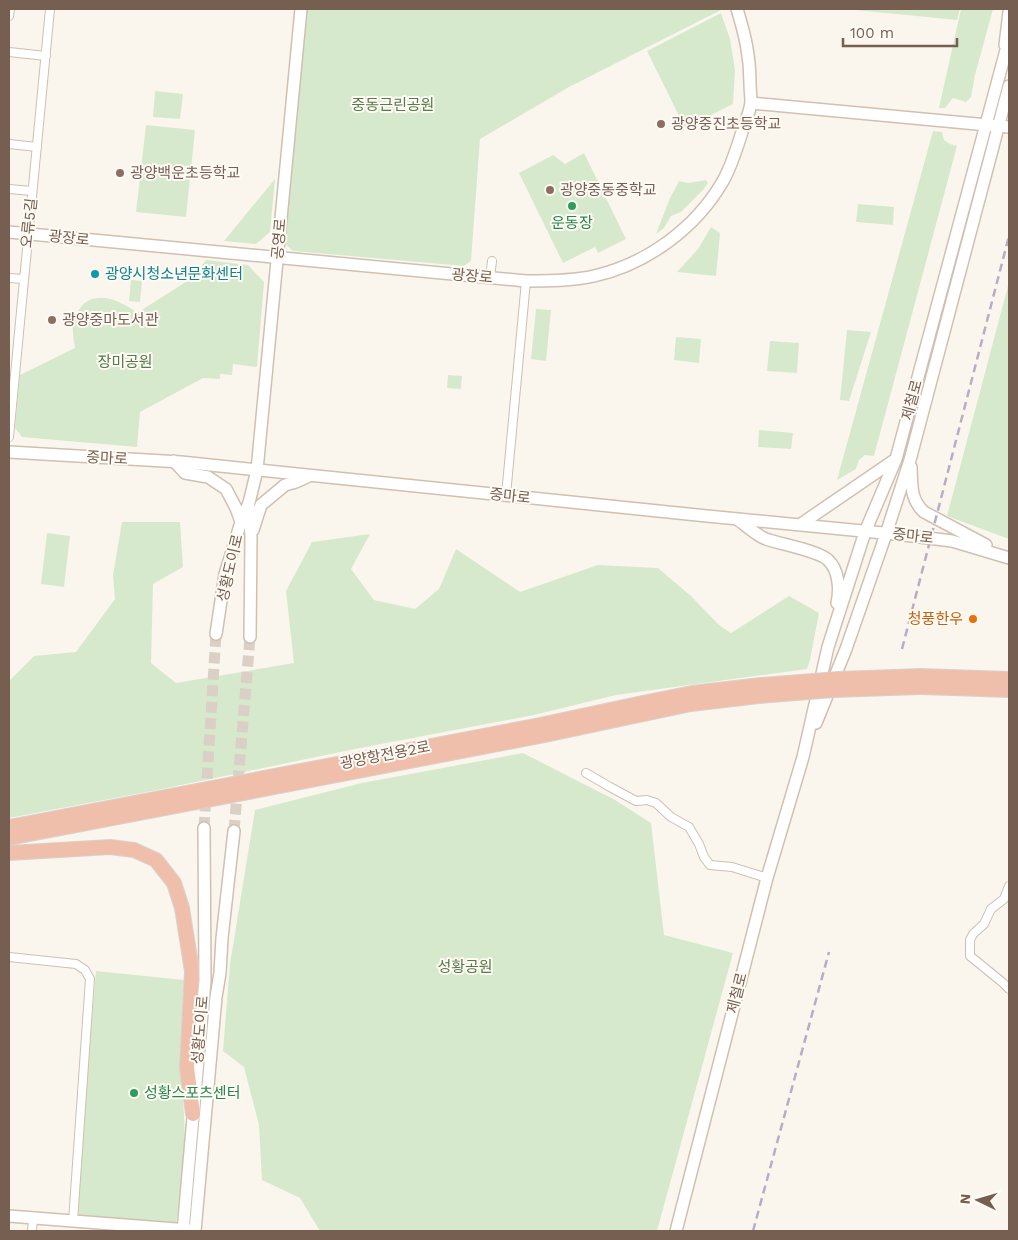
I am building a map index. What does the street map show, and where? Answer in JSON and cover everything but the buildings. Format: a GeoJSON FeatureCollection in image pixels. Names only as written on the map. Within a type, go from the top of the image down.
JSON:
{"type":"FeatureCollection","features":[{"type":"Feature","properties":{"kind":"highway"},"geometry":{"type":"LineString","coordinates":[[760,690],[834,690],[921,681],[1009,679]]}},
{"type":"Feature","properties":{"kind":"highway"},"geometry":{"type":"LineString","coordinates":[[921,681],[1009,690]]}},
{"type":"Feature","properties":{"kind":"highway","name":"광양항전용2로"},"geometry":{"type":"LineString","coordinates":[[9,828],[535,726],[692,693],[760,690]]}},
{"type":"Feature","properties":{"kind":"highway","name":"광양항전용2로"},"geometry":{"type":"LineString","coordinates":[[9,838],[545,734],[760,690]]}},
{"type":"Feature","properties":{"kind":"highway"},"geometry":{"type":"LineString","coordinates":[[9,853],[110,847],[134,850],[156,860],[174,883],[182,908],[192,970],[187,1068],[193,1114]]}},
{"type":"Feature","properties":{"kind":"main road","name":"공영로"},"geometry":{"type":"LineString","coordinates":[[257,470],[301,9]]}},
{"type":"Feature","properties":{"kind":"main road","name":"광장로"},"geometry":{"type":"LineString","coordinates":[[9,232],[526,281],[552,281],[594,276],[628,264],[672,240],[700,214],[723,181],[734,158],[751,103],[749,59],[745,34],[737,9]]}},
{"type":"Feature","properties":{"kind":"main road"},"geometry":{"type":"LineString","coordinates":[[1001,70],[1009,12]]}},
{"type":"Feature","properties":{"kind":"main road","name":"제철로"},"geometry":{"type":"LineString","coordinates":[[676,1231],[767,878],[803,757],[828,647],[865,532],[896,459],[1009,39]]}},
{"type":"Feature","properties":{"kind":"main road","name":"제철로"},"geometry":{"type":"LineString","coordinates":[[803,757],[846,649],[910,460],[1004,126],[1009,86]]}},
{"type":"Feature","properties":{"kind":"main road"},"geometry":{"type":"LineString","coordinates":[[751,103],[1004,126]]}},
{"type":"Feature","properties":{"kind":"main road","name":"중마로"},"geometry":{"type":"LineString","coordinates":[[9,452],[174,461],[736,519],[801,524],[952,541],[1008,558]]}},
{"type":"Feature","properties":{"kind":"main road"},"geometry":{"type":"LineString","coordinates":[[801,524],[896,459]]}},
{"type":"Feature","properties":{"kind":"main road"},"geometry":{"type":"LineString","coordinates":[[910,460],[913,494],[917,505],[924,512],[1008,558]]}},
{"type":"Feature","properties":{"kind":"main road"},"geometry":{"type":"LineString","coordinates":[[174,461],[185,473],[208,477],[226,489],[241,522]]}},
{"type":"Feature","properties":{"kind":"main road","name":"성황도이로"},"geometry":{"type":"LineString","coordinates":[[216,634],[225,574],[249,503],[257,470]]}},
{"type":"Feature","properties":{"kind":"main road"},"geometry":{"type":"LineString","coordinates":[[251,537],[260,505],[285,485],[311,475]]}},
{"type":"Feature","properties":{"kind":"main road","name":"성황도이로"},"geometry":{"type":"LineString","coordinates":[[249,503],[251,537],[250,637]]}},
{"type":"Feature","properties":{"kind":"main road"},"geometry":{"type":"LineString","coordinates":[[736,519],[764,538],[828,559],[836,571],[839,593],[828,647]]}},
{"type":"Feature","properties":{"kind":"main road","name":"성황도이로"},"geometry":{"type":"LineString","coordinates":[[189,1231],[193,1114],[205,981],[204,828]]}},
{"type":"Feature","properties":{"kind":"main road","name":"성황도이로"},"geometry":{"type":"LineString","coordinates":[[189,1231],[220,973],[234,831]]}},
{"type":"Feature","properties":{"kind":"main road"},"geometry":{"type":"LineString","coordinates":[[9,1216],[189,1231]]}},
{"type":"Feature","properties":{"kind":"street"},"geometry":{"type":"LineString","coordinates":[[9,16],[10,9]]}},
{"type":"Feature","properties":{"kind":"street","name":"오류5길"},"geometry":{"type":"LineString","coordinates":[[9,437],[10,401],[24,279],[50,9]]}},
{"type":"Feature","properties":{"kind":"street"},"geometry":{"type":"LineString","coordinates":[[9,52],[46,56]]}},
{"type":"Feature","properties":{"kind":"street"},"geometry":{"type":"LineString","coordinates":[[9,144],[37,147]]}},
{"type":"Feature","properties":{"kind":"street"},"geometry":{"type":"LineString","coordinates":[[9,189],[32,191]]}},
{"type":"Feature","properties":{"kind":"street"},"geometry":{"type":"LineString","coordinates":[[490,278],[492,261]]}},
{"type":"Feature","properties":{"kind":"street"},"geometry":{"type":"LineString","coordinates":[[9,278],[24,279]]}},
{"type":"Feature","properties":{"kind":"street"},"geometry":{"type":"LineString","coordinates":[[506,495],[526,281]]}},
{"type":"Feature","properties":{"kind":"street"},"geometry":{"type":"LineString","coordinates":[[586,772],[636,801],[647,800],[656,803],[671,817],[690,827],[700,844],[704,857],[710,865],[732,867],[767,878]]}},
{"type":"Feature","properties":{"kind":"street"},"geometry":{"type":"LineString","coordinates":[[1009,886],[1004,899],[991,909],[984,924],[973,934],[970,940],[970,956],[1009,989]]}},
{"type":"Feature","properties":{"kind":"street"},"geometry":{"type":"LineString","coordinates":[[9,957],[76,964],[85,970],[90,979],[73,1221]]}},
{"type":"Feature","properties":{"kind":"street"},"geometry":{"type":"LineString","coordinates":[[32,1231],[33,1218]]}},
{"type":"Feature","properties":{"kind":"green space","name":"중동근린공원"},"geometry":{"type":"Polygon","coordinates":[[[307,9],[723,9],[569,87],[480,139],[471,261],[464,266],[293,251],[285,244],[307,9]]]}},
{"type":"Feature","properties":{"kind":"green space"},"geometry":{"type":"Polygon","coordinates":[[[845,9],[960,9],[957,20],[845,9]]]}},
{"type":"Feature","properties":{"kind":"green space"},"geometry":{"type":"Polygon","coordinates":[[[961,9],[993,9],[971,97],[966,102],[953,98],[945,108],[939,108],[961,9]]]}},
{"type":"Feature","properties":{"kind":"green space"},"geometry":{"type":"Polygon","coordinates":[[[721,13],[730,39],[735,70],[733,104],[685,128],[647,51],[721,13]]]}},
{"type":"Feature","properties":{"kind":"green space"},"geometry":{"type":"Polygon","coordinates":[[[155,91],[183,94],[180,119],[153,117],[155,91]]]}},
{"type":"Feature","properties":{"kind":"green space"},"geometry":{"type":"Polygon","coordinates":[[[146,125],[195,130],[186,217],[136,212],[146,125]]]}},
{"type":"Feature","properties":{"kind":"green space"},"geometry":{"type":"Polygon","coordinates":[[[933,131],[942,132],[944,140],[957,146],[874,456],[865,455],[859,460],[856,469],[837,480],[933,131]]]}},
{"type":"Feature","properties":{"kind":"green space","name":"운동장"},"geometry":{"type":"Polygon","coordinates":[[[584,153],[626,239],[598,253],[595,247],[563,263],[519,173],[553,155],[565,164],[584,153]]]}},
{"type":"Feature","properties":{"kind":"green space"},"geometry":{"type":"Polygon","coordinates":[[[275,179],[270,232],[256,244],[224,241],[275,179]]]}},
{"type":"Feature","properties":{"kind":"green space"},"geometry":{"type":"Polygon","coordinates":[[[706,180],[708,183],[703,190],[681,212],[671,216],[664,228],[656,234],[679,181],[688,183],[706,180]]]}},
{"type":"Feature","properties":{"kind":"green space"},"geometry":{"type":"Polygon","coordinates":[[[858,204],[894,207],[893,225],[856,222],[858,204]]]}},
{"type":"Feature","properties":{"kind":"green space"},"geometry":{"type":"Polygon","coordinates":[[[711,227],[720,233],[716,276],[677,272],[698,249],[711,227]]]}},
{"type":"Feature","properties":{"kind":"green space","name":"장미공원"},"geometry":{"type":"Polygon","coordinates":[[[206,260],[248,265],[264,282],[257,367],[233,364],[232,375],[220,374],[220,379],[203,378],[140,412],[137,447],[22,437],[15,428],[20,375],[75,348],[74,321],[77,313],[85,303],[91,299],[107,298],[123,304],[137,313],[192,278],[206,260]]]}},
{"type":"Feature","properties":{"kind":"green space"},"geometry":{"type":"Polygon","coordinates":[[[131,280],[142,281],[140,302],[129,301],[131,280]]]}},
{"type":"Feature","properties":{"kind":"green space"},"geometry":{"type":"Polygon","coordinates":[[[1009,282],[1009,539],[947,516],[1009,282]]]}},
{"type":"Feature","properties":{"kind":"green space"},"geometry":{"type":"Polygon","coordinates":[[[536,309],[551,310],[546,361],[531,359],[536,309]]]}},
{"type":"Feature","properties":{"kind":"green space"},"geometry":{"type":"Polygon","coordinates":[[[847,330],[871,332],[849,401],[840,400],[847,330]]]}},
{"type":"Feature","properties":{"kind":"green space"},"geometry":{"type":"Polygon","coordinates":[[[676,337],[701,339],[699,363],[674,360],[676,337]]]}},
{"type":"Feature","properties":{"kind":"green space"},"geometry":{"type":"Polygon","coordinates":[[[770,341],[799,343],[797,373],[767,371],[770,341]]]}},
{"type":"Feature","properties":{"kind":"green space"},"geometry":{"type":"Polygon","coordinates":[[[448,375],[462,376],[461,389],[447,388],[448,375]]]}},
{"type":"Feature","properties":{"kind":"green space"},"geometry":{"type":"Polygon","coordinates":[[[759,430],[793,433],[791,449],[758,447],[759,430]]]}},
{"type":"Feature","properties":{"kind":"green space"},"geometry":{"type":"Polygon","coordinates":[[[122,522],[180,522],[183,567],[153,584],[151,663],[176,683],[294,663],[286,591],[312,542],[370,534],[351,569],[374,600],[415,609],[439,589],[456,549],[520,592],[598,565],[658,568],[691,596],[719,625],[731,633],[789,596],[819,613],[807,669],[616,695],[534,715],[9,818],[9,681],[34,656],[76,652],[115,599],[113,575],[122,522]]]}},
{"type":"Feature","properties":{"kind":"green space"},"geometry":{"type":"Polygon","coordinates":[[[47,533],[70,536],[64,587],[41,584],[47,533]]]}},
{"type":"Feature","properties":{"kind":"green space","name":"성황공원"},"geometry":{"type":"Polygon","coordinates":[[[523,753],[615,800],[651,823],[664,935],[733,953],[657,1231],[320,1231],[300,1198],[262,1180],[259,1125],[244,1067],[223,1051],[230,964],[255,810],[362,783],[523,753]]]}},
{"type":"Feature","properties":{"kind":"green space","name":"성황스포츠센터"},"geometry":{"type":"Polygon","coordinates":[[[96,971],[184,980],[181,1071],[185,1149],[176,1224],[76,1216],[96,971]]]}},
{"type":"Feature","properties":{"kind":"tunnel"},"geometry":{"type":"LineString","coordinates":[[204,828],[216,634]]}},
{"type":"Feature","properties":{"kind":"tunnel"},"geometry":{"type":"LineString","coordinates":[[234,831],[250,637]]}},
{"type":"Feature","properties":{"kind":"railway"},"geometry":{"type":"LineString","coordinates":[[902,649],[1009,236]]}},
{"type":"Feature","properties":{"kind":"railway"},"geometry":{"type":"LineString","coordinates":[[753,1231],[829,952]]}},
{"type":"Feature","properties":{"kind":"place","name":"광양중진초등학교"},"geometry":{"type":"Point","coordinates":[661,124]}},
{"type":"Feature","properties":{"kind":"place","name":"광양백운초등학교"},"geometry":{"type":"Point","coordinates":[120,173]}},
{"type":"Feature","properties":{"kind":"place","name":"광양중동중학교"},"geometry":{"type":"Point","coordinates":[550,190]}},
{"type":"Feature","properties":{"kind":"place","name":"운동장"},"geometry":{"type":"Point","coordinates":[572,206]}},
{"type":"Feature","properties":{"kind":"place","name":"광양시청소년문화센터"},"geometry":{"type":"Point","coordinates":[95,274]}},
{"type":"Feature","properties":{"kind":"place","name":"광양중마도서관"},"geometry":{"type":"Point","coordinates":[52,320]}},
{"type":"Feature","properties":{"kind":"place","name":"청풍한우"},"geometry":{"type":"Point","coordinates":[973,619]}},
{"type":"Feature","properties":{"kind":"place","name":"성황스포츠센터"},"geometry":{"type":"Point","coordinates":[134,1093]}}]}
